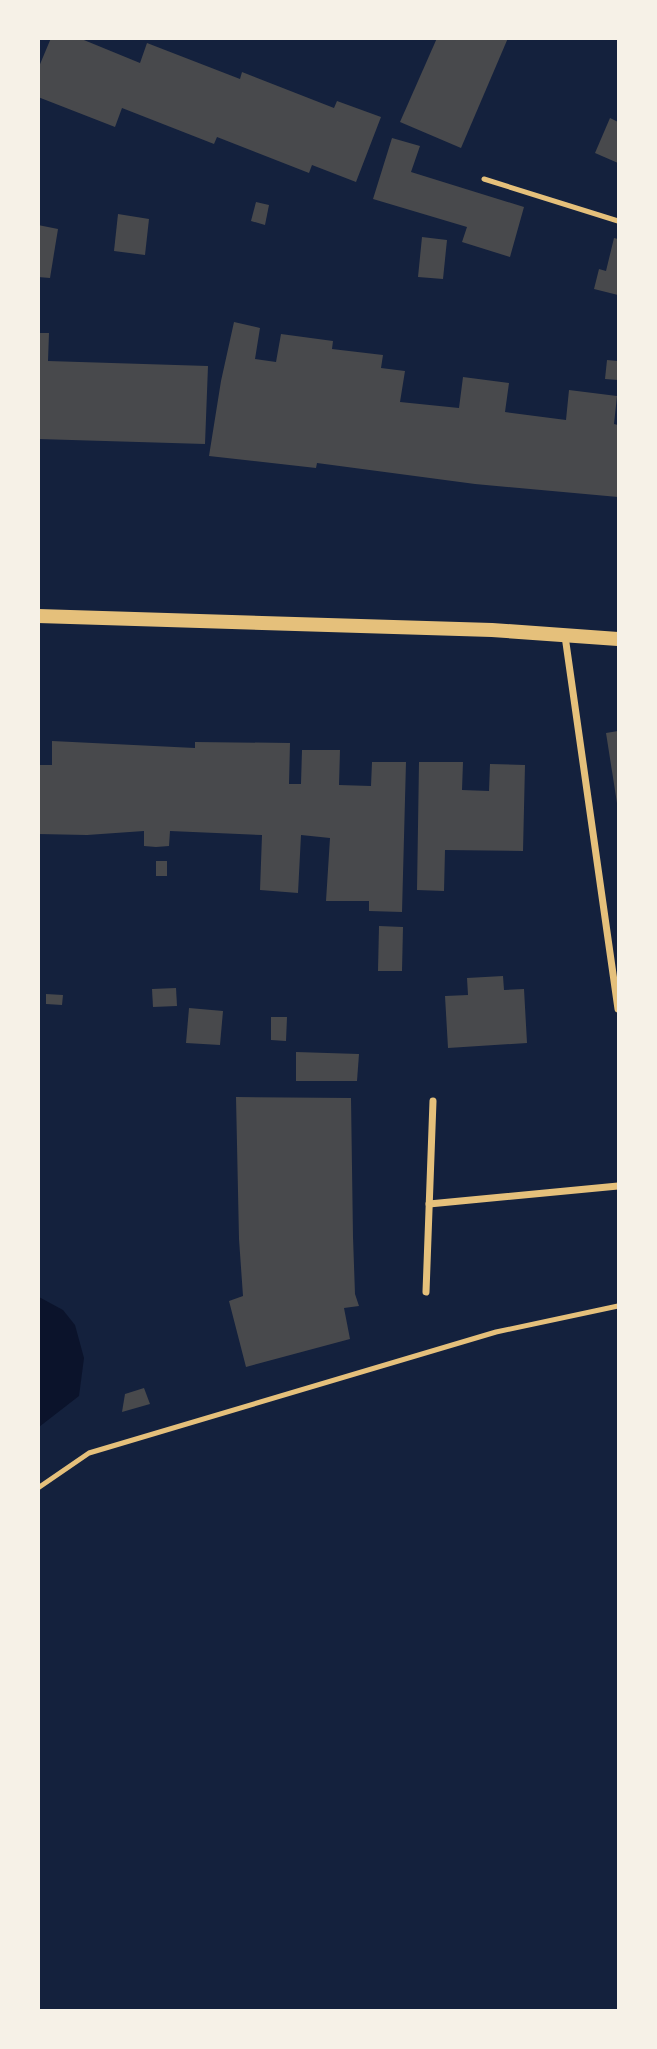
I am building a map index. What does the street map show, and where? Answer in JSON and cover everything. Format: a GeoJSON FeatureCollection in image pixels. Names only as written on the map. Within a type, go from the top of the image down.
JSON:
{"type":"FeatureCollection","features":[{"type":"Feature","properties":{"kind":"main road"},"geometry":{"type":"LineString","coordinates":[[38,617],[500,630],[618,639]]}},
{"type":"Feature","properties":{"kind":"street"},"geometry":{"type":"LineString","coordinates":[[565,635],[618,1009]]}},
{"type":"Feature","properties":{"kind":"street"},"geometry":{"type":"LineString","coordinates":[[426,1292],[433,1101]]}},
{"type":"Feature","properties":{"kind":"street"},"geometry":{"type":"LineString","coordinates":[[429,1204],[618,1186]]}},
{"type":"Feature","properties":{"kind":"lane"},"geometry":{"type":"LineString","coordinates":[[484,179],[618,221]]}},
{"type":"Feature","properties":{"kind":"lane"},"geometry":{"type":"LineString","coordinates":[[38,1488],[89,1453],[496,1332],[618,1306]]}},
{"type":"Feature","properties":{"kind":"water"},"geometry":{"type":"Polygon","coordinates":[[[39,1297],[63,1310],[75,1325],[84,1358],[79,1396],[39,1427],[39,1297]]]}},
{"type":"Feature","properties":{"kind":"building"},"geometry":{"type":"Polygon","coordinates":[[[51,38],[79,38],[140,63],[147,43],[240,79],[242,72],[334,108],[337,101],[381,117],[356,182],[312,165],[309,173],[217,137],[214,144],[122,108],[115,127],[38,97],[38,69],[51,38]]]}},
{"type":"Feature","properties":{"kind":"building"},"geometry":{"type":"Polygon","coordinates":[[[437,38],[508,38],[461,148],[400,122],[437,38]]]}},
{"type":"Feature","properties":{"kind":"building"},"geometry":{"type":"Polygon","coordinates":[[[610,118],[618,122],[618,163],[595,153],[610,118]]]}},
{"type":"Feature","properties":{"kind":"building"},"geometry":{"type":"Polygon","coordinates":[[[392,138],[420,146],[411,172],[524,207],[510,257],[462,242],[467,227],[373,199],[392,138]]]}},
{"type":"Feature","properties":{"kind":"building"},"geometry":{"type":"Polygon","coordinates":[[[256,202],[269,205],[265,225],[251,221],[256,202]]]}},
{"type":"Feature","properties":{"kind":"building"},"geometry":{"type":"Polygon","coordinates":[[[118,214],[149,219],[145,255],[114,251],[118,214]]]}},
{"type":"Feature","properties":{"kind":"building"},"geometry":{"type":"Polygon","coordinates":[[[38,225],[58,229],[50,278],[38,277],[38,225]]]}},
{"type":"Feature","properties":{"kind":"building"},"geometry":{"type":"Polygon","coordinates":[[[422,237],[447,240],[443,279],[418,277],[422,237]]]}},
{"type":"Feature","properties":{"kind":"building"},"geometry":{"type":"Polygon","coordinates":[[[614,238],[618,239],[618,295],[594,289],[599,269],[606,271],[614,238]]]}},
{"type":"Feature","properties":{"kind":"building"},"geometry":{"type":"Polygon","coordinates":[[[234,322],[260,328],[255,359],[276,362],[281,334],[333,341],[332,349],[383,355],[381,368],[405,371],[400,402],[459,408],[463,377],[509,383],[505,412],[566,420],[569,390],[617,396],[614,424],[618,425],[618,497],[475,484],[317,463],[316,468],[209,456],[234,322]]]}},
{"type":"Feature","properties":{"kind":"building"},"geometry":{"type":"Polygon","coordinates":[[[38,333],[49,333],[48,361],[208,366],[205,444],[38,439],[38,333]]]}},
{"type":"Feature","properties":{"kind":"building"},"geometry":{"type":"Polygon","coordinates":[[[607,360],[618,361],[618,380],[605,379],[607,360]]]}},
{"type":"Feature","properties":{"kind":"building"},"geometry":{"type":"Polygon","coordinates":[[[618,731],[618,802],[617,803],[606,733],[618,731]]]}},
{"type":"Feature","properties":{"kind":"building"},"geometry":{"type":"Polygon","coordinates":[[[52,741],[195,748],[195,742],[290,743],[289,784],[301,784],[302,750],[340,750],[339,785],[371,786],[372,762],[406,762],[402,912],[369,911],[369,901],[326,901],[330,838],[301,835],[298,893],[260,890],[262,835],[170,831],[169,846],[156,847],[144,846],[144,831],[87,835],[38,834],[38,765],[52,765],[52,741]]]}},
{"type":"Feature","properties":{"kind":"building"},"geometry":{"type":"Polygon","coordinates":[[[419,762],[463,762],[462,790],[489,791],[490,764],[525,765],[523,851],[445,850],[444,891],[417,890],[419,762]]]}},
{"type":"Feature","properties":{"kind":"building"},"geometry":{"type":"Polygon","coordinates":[[[156,861],[167,861],[167,876],[156,876],[156,861]]]}},
{"type":"Feature","properties":{"kind":"building"},"geometry":{"type":"Polygon","coordinates":[[[379,926],[403,927],[402,971],[378,971],[379,926]]]}},
{"type":"Feature","properties":{"kind":"building"},"geometry":{"type":"Polygon","coordinates":[[[503,976],[504,990],[524,989],[527,1043],[448,1048],[445,996],[468,995],[467,978],[503,976]]]}},
{"type":"Feature","properties":{"kind":"building"},"geometry":{"type":"Polygon","coordinates":[[[176,988],[177,1006],[153,1007],[152,989],[176,988]]]}},
{"type":"Feature","properties":{"kind":"building"},"geometry":{"type":"Polygon","coordinates":[[[46,994],[63,995],[62,1005],[46,1004],[46,994]]]}},
{"type":"Feature","properties":{"kind":"building"},"geometry":{"type":"Polygon","coordinates":[[[189,1008],[223,1011],[220,1045],[186,1043],[189,1008]]]}},
{"type":"Feature","properties":{"kind":"building"},"geometry":{"type":"Polygon","coordinates":[[[271,1017],[287,1017],[286,1041],[271,1040],[271,1017]]]}},
{"type":"Feature","properties":{"kind":"building"},"geometry":{"type":"Polygon","coordinates":[[[296,1052],[359,1054],[357,1081],[296,1081],[296,1052]]]}},
{"type":"Feature","properties":{"kind":"building"},"geometry":{"type":"Polygon","coordinates":[[[236,1097],[351,1098],[355,1294],[359,1306],[344,1308],[350,1339],[246,1367],[229,1301],[243,1296],[236,1097]]]}},
{"type":"Feature","properties":{"kind":"building"},"geometry":{"type":"Polygon","coordinates":[[[144,1388],[150,1404],[122,1412],[125,1394],[144,1388]]]}}]}
